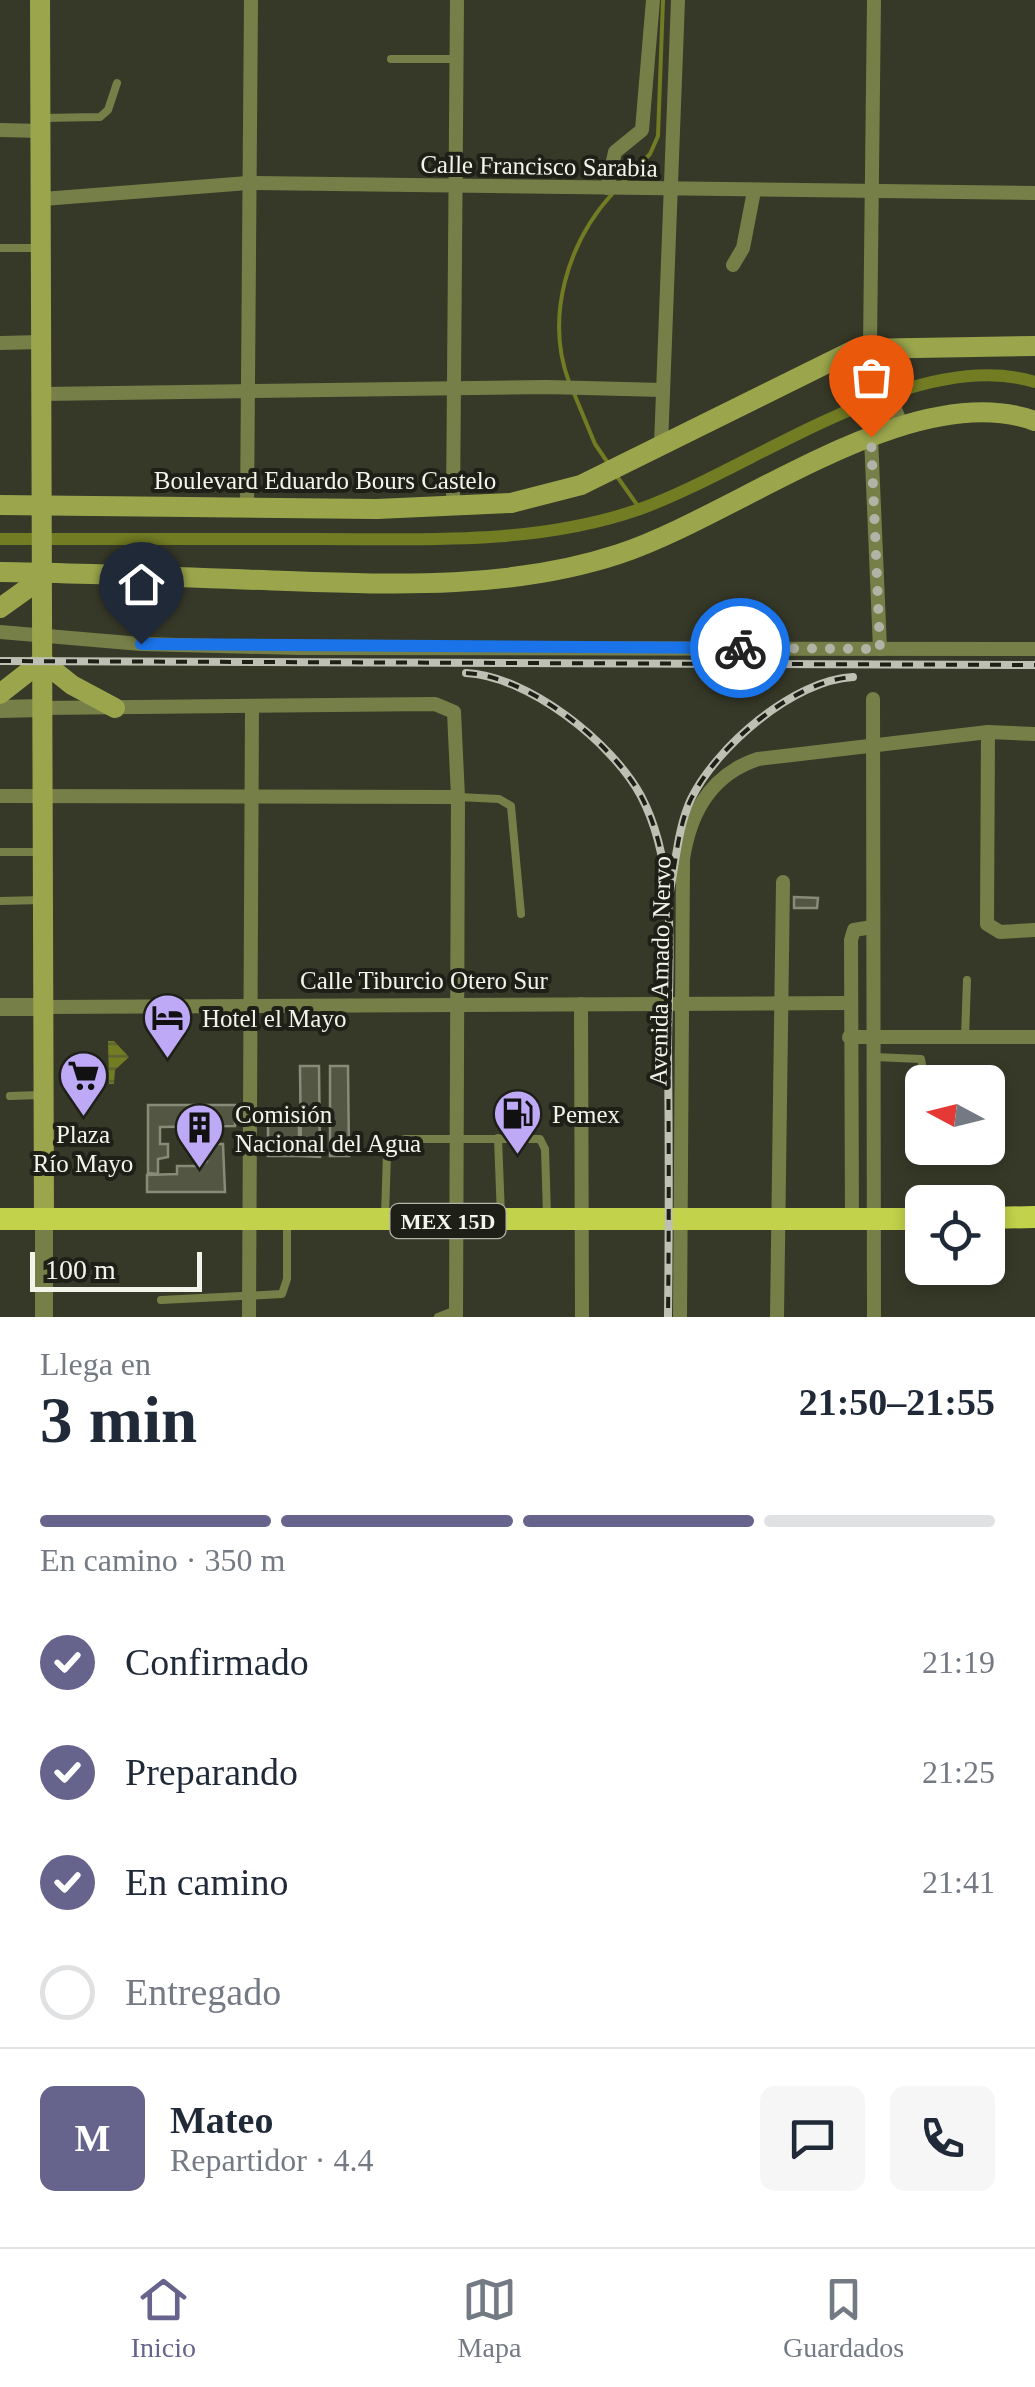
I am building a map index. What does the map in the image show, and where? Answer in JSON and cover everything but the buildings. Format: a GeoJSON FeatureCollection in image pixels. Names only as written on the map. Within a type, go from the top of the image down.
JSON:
{"type":"FeatureCollection","features":[{"type":"Feature","properties":{"kind":"highway"},"geometry":{"type":"LineString","coordinates":[[1005,1218],[1035,1217]]}},
{"type":"Feature","properties":{"kind":"highway","name":"MEX 15D"},"geometry":{"type":"LineString","coordinates":[[0,1218],[905,1220]]}},
{"type":"Feature","properties":{"kind":"main road"},"geometry":{"type":"LineString","coordinates":[[40,0],[44,1219]]}},
{"type":"Feature","properties":{"kind":"main road","name":"Boulevard Eduardo Bours Castelo"},"geometry":{"type":"LineString","coordinates":[[0,505],[41,510],[452,508],[511,503],[567,490],[831,358],[871,349],[1035,346]]}},
{"type":"Feature","properties":{"kind":"main road"},"geometry":{"type":"LineString","coordinates":[[0,572],[42,570],[408,584],[542,571],[591,562],[657,540],[900,420],[1000,410],[1032,424]]}},
{"type":"Feature","properties":{"kind":"main road"},"geometry":{"type":"LineString","coordinates":[[0,608],[42,570]]}},
{"type":"Feature","properties":{"kind":"main road"},"geometry":{"type":"LineString","coordinates":[[0,694],[42,662]]}},
{"type":"Feature","properties":{"kind":"main road"},"geometry":{"type":"LineString","coordinates":[[42,662],[82,692],[115,708]]}},
{"type":"Feature","properties":{"kind":"street"},"geometry":{"type":"LineString","coordinates":[[248,509],[251,0]]}},
{"type":"Feature","properties":{"kind":"street"},"geometry":{"type":"LineString","coordinates":[[452,508],[457,0]]}},
{"type":"Feature","properties":{"kind":"street"},"geometry":{"type":"LineString","coordinates":[[607,188],[615,152],[642,130],[653,0]]}},
{"type":"Feature","properties":{"kind":"street"},"geometry":{"type":"LineString","coordinates":[[661,446],[678,0]]}},
{"type":"Feature","properties":{"kind":"street"},"geometry":{"type":"LineString","coordinates":[[874,0],[871,349],[900,420]]}},
{"type":"Feature","properties":{"kind":"street"},"geometry":{"type":"LineString","coordinates":[[0,130],[42,125]]}},
{"type":"Feature","properties":{"kind":"street","name":"Calle Francisco Sarabia"},"geometry":{"type":"LineString","coordinates":[[42,198],[248,183],[670,191],[1035,192]]}},
{"type":"Feature","properties":{"kind":"street"},"geometry":{"type":"LineString","coordinates":[[733,265],[744,248],[754,191]]}},
{"type":"Feature","properties":{"kind":"street"},"geometry":{"type":"LineString","coordinates":[[0,343],[42,342]]}},
{"type":"Feature","properties":{"kind":"street"},"geometry":{"type":"LineString","coordinates":[[42,394],[453,388],[663,390]]}},
{"type":"Feature","properties":{"kind":"street"},"geometry":{"type":"LineString","coordinates":[[871,437],[880,649]]}},
{"type":"Feature","properties":{"kind":"street"},"geometry":{"type":"LineString","coordinates":[[0,632],[282,648],[1035,649]]}},
{"type":"Feature","properties":{"kind":"street"},"geometry":{"type":"LineString","coordinates":[[863,1221],[874,1057],[872,699]]}},
{"type":"Feature","properties":{"kind":"street"},"geometry":{"type":"LineString","coordinates":[[249,1317],[252,708]]}},
{"type":"Feature","properties":{"kind":"street"},"geometry":{"type":"LineString","coordinates":[[0,709],[449,708],[457,720],[458,797],[456,1314]]}},
{"type":"Feature","properties":{"kind":"street"},"geometry":{"type":"LineString","coordinates":[[988,732],[987,924],[1000,932],[1035,930]]}},
{"type":"Feature","properties":{"kind":"street","name":"Avenida Amado Nervo"},"geometry":{"type":"LineString","coordinates":[[680,1317],[682,859],[690,824],[706,796],[728,771],[758,758],[988,732],[1035,734]]}},
{"type":"Feature","properties":{"kind":"street"},"geometry":{"type":"LineString","coordinates":[[0,796],[458,797]]}},
{"type":"Feature","properties":{"kind":"street"},"geometry":{"type":"LineString","coordinates":[[777,1317],[783,882]]}},
{"type":"Feature","properties":{"kind":"street"},"geometry":{"type":"LineString","coordinates":[[872,927],[859,928],[851,934],[848,1003],[863,1221],[874,1317]]}},
{"type":"Feature","properties":{"kind":"street","name":"Calle Tiburcio Otero Sur"},"geometry":{"type":"LineString","coordinates":[[0,1008],[848,1003]]}},
{"type":"Feature","properties":{"kind":"street"},"geometry":{"type":"LineString","coordinates":[[581,1004],[582,1317]]}},
{"type":"Feature","properties":{"kind":"street"},"geometry":{"type":"LineString","coordinates":[[849,1037],[1035,1037]]}},
{"type":"Feature","properties":{"kind":"street"},"geometry":{"type":"LineString","coordinates":[[44,1219],[44,1317]]}},
{"type":"Feature","properties":{"kind":"lane"},"geometry":{"type":"LineString","coordinates":[[391,59],[456,59]]}},
{"type":"Feature","properties":{"kind":"lane"},"geometry":{"type":"LineString","coordinates":[[42,125],[100,117],[108,110],[117,83]]}},
{"type":"Feature","properties":{"kind":"lane"},"geometry":{"type":"LineString","coordinates":[[0,248],[42,248]]}},
{"type":"Feature","properties":{"kind":"lane"},"geometry":{"type":"LineString","coordinates":[[458,797],[499,799],[511,806],[521,914]]}},
{"type":"Feature","properties":{"kind":"lane"},"geometry":{"type":"LineString","coordinates":[[0,852],[43,852]]}},
{"type":"Feature","properties":{"kind":"lane"},"geometry":{"type":"LineString","coordinates":[[0,901],[43,900]]}},
{"type":"Feature","properties":{"kind":"lane"},"geometry":{"type":"LineString","coordinates":[[966,1037],[968,980]]}},
{"type":"Feature","properties":{"kind":"lane"},"geometry":{"type":"LineString","coordinates":[[874,1057],[921,1058],[922,1065]]}},
{"type":"Feature","properties":{"kind":"lane"},"geometry":{"type":"LineString","coordinates":[[10,1096],[44,1095]]}},
{"type":"Feature","properties":{"kind":"lane"},"geometry":{"type":"LineString","coordinates":[[498,1138],[501,1221]]}},
{"type":"Feature","properties":{"kind":"lane"},"geometry":{"type":"LineString","coordinates":[[385,1220],[387,1154],[392,1143],[536,1138],[544,1143],[547,1221]]}},
{"type":"Feature","properties":{"kind":"lane"},"geometry":{"type":"LineString","coordinates":[[161,1300],[278,1296],[285,1290],[286,1220]]}},
{"type":"Feature","properties":{"kind":"lane"},"geometry":{"type":"LineString","coordinates":[[438,1317],[456,1314]]}},
{"type":"Feature","properties":{"kind":"shaded area"},"geometry":{"type":"Polygon","coordinates":[[[108,1041],[114,1041],[129,1057],[115,1070],[114,1084],[109,1084],[108,1041]]]}},
{"type":"Feature","properties":{"kind":"waterway"},"geometry":{"type":"LineString","coordinates":[[623,182],[650,154],[658,136],[663,0]]}},
{"type":"Feature","properties":{"kind":"waterway"},"geometry":{"type":"LineString","coordinates":[[569,382],[559,332],[565,282],[583,235],[613,193]]}},
{"type":"Feature","properties":{"kind":"waterway"},"geometry":{"type":"LineString","coordinates":[[0,539],[440,539],[561,529],[640,509],[684,491],[887,395],[938,381],[988,375],[1035,382]]}},
{"type":"Feature","properties":{"kind":"waterway"},"geometry":{"type":"LineString","coordinates":[[573,391],[595,444],[608,463]]}},
{"type":"Feature","properties":{"kind":"waterway"},"geometry":{"type":"LineString","coordinates":[[616,475],[640,509]]}},
{"type":"Feature","properties":{"kind":"railway"},"geometry":{"type":"LineString","coordinates":[[0,661],[1035,665]]}},
{"type":"Feature","properties":{"kind":"railway"},"geometry":{"type":"LineString","coordinates":[[466,673],[515,686],[566,715],[628,775],[653,825],[662,856],[669,921],[668,1317]]}},
{"type":"Feature","properties":{"kind":"railway"},"geometry":{"type":"LineString","coordinates":[[670,891],[680,833],[691,799],[719,758],[783,703],[830,681],[853,677]]}},
{"type":"Feature","properties":{"kind":"way so far"},"geometry":{"type":"LineString","coordinates":[[740,648],[880,649],[871,437]]}},
{"type":"Feature","properties":{"kind":"place","name":"Hotel el Mayo"},"geometry":{"type":"Point","coordinates":[167,1060]}},
{"type":"Feature","properties":{"kind":"place","name":"Plaza Río Mayo"},"geometry":{"type":"Point","coordinates":[83,1118]}},
{"type":"Feature","properties":{"kind":"place","name":"Pemex"},"geometry":{"type":"Point","coordinates":[517,1156]}},
{"type":"Feature","properties":{"kind":"place","name":"Comisión Nacional del Agua"},"geometry":{"type":"Point","coordinates":[200,1170]}},
{"type":"Feature","properties":{"kind":"route"},"geometry":{"type":"LineString","coordinates":[[141,644],[372,649],[740,648]]}}]}
